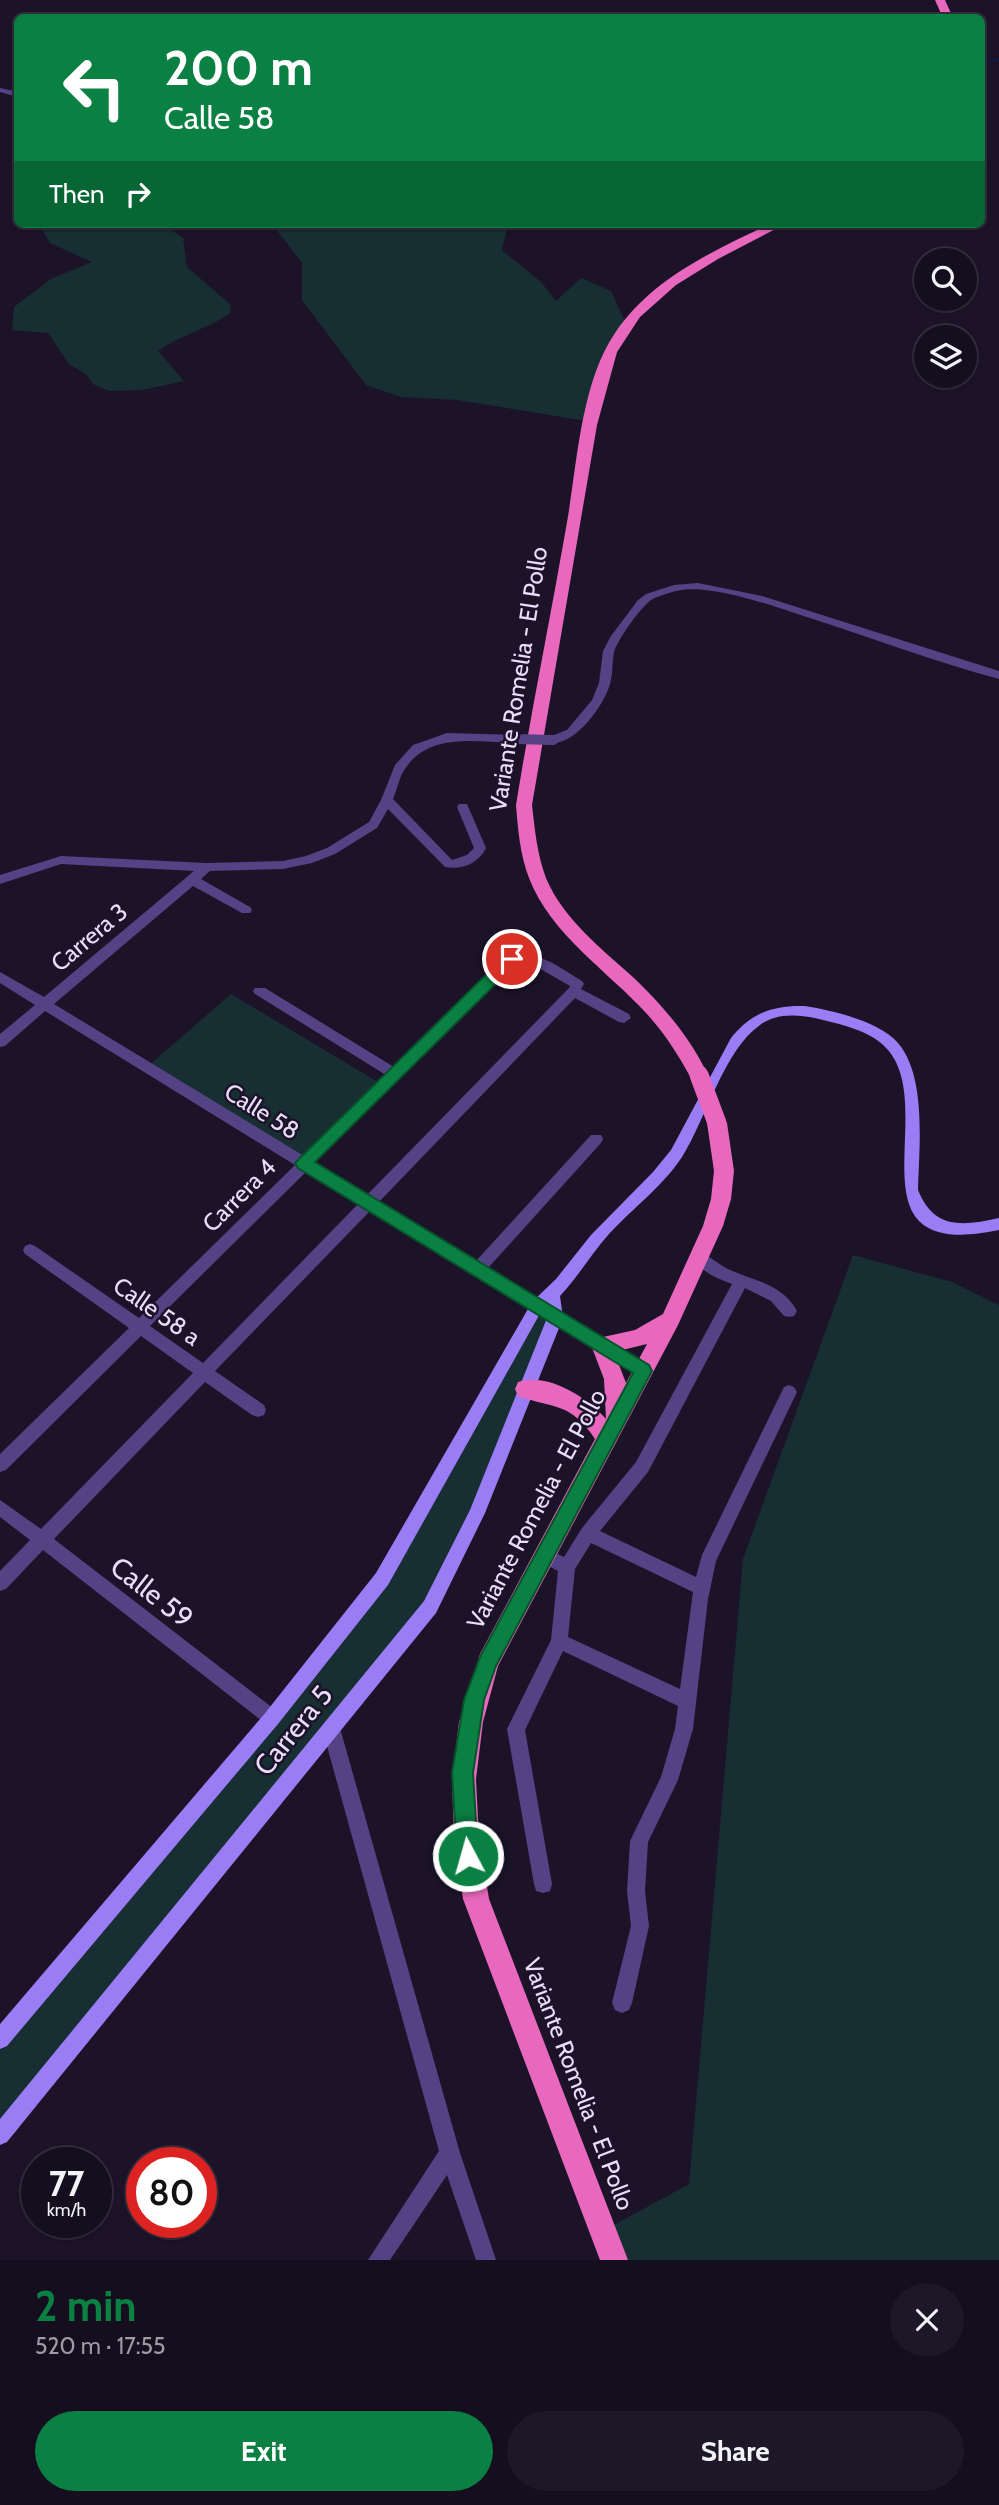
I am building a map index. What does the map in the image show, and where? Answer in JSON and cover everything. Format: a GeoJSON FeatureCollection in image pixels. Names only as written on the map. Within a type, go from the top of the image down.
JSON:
{"type":"FeatureCollection","features":[{"type":"Feature","properties":{"kind":"highway","name":"Variante Romelia - El Pollo"},"geometry":{"type":"LineString","coordinates":[[614,2260],[477,1899],[468,1856],[463,1810],[463,1773],[474,1700],[488,1662],[556,1561],[607,1438],[671,1319],[713,1226],[721,1199],[724,1171],[718,1123],[699,1075],[677,1036],[558,915],[538,884],[523,834],[524,805],[595,411],[610,352],[634,317],[668,285],[688,271],[771,228]]}},
{"type":"Feature","properties":{"kind":"highway"},"geometry":{"type":"LineString","coordinates":[[618,1416],[614,1379],[601,1345],[639,1338],[671,1319]]}},
{"type":"Feature","properties":{"kind":"highway"},"geometry":{"type":"LineString","coordinates":[[526,1389],[547,1391],[574,1402],[597,1421],[607,1438]]}},
{"type":"Feature","properties":{"kind":"main road"},"geometry":{"type":"LineString","coordinates":[[537,1306],[552,1296],[597,1239],[675,1155],[704,1105],[735,1040],[756,1020],[791,1009],[828,1015],[871,1030],[896,1049],[907,1076],[911,1190],[916,1207],[935,1224],[954,1229],[971,1230],[999,1224]]}},
{"type":"Feature","properties":{"kind":"main road"},"geometry":{"type":"LineString","coordinates":[[552,1296],[555,1318]]}},
{"type":"Feature","properties":{"kind":"main road","name":"Carrera 5"},"geometry":{"type":"LineString","coordinates":[[0,2039],[272,1718],[382,1579],[537,1306]]}},
{"type":"Feature","properties":{"kind":"main road","name":"Carrera 5"},"geometry":{"type":"LineString","coordinates":[[0,2134],[430,1607],[477,1513],[555,1318]]}},
{"type":"Feature","properties":{"kind":"street"},"geometry":{"type":"LineString","coordinates":[[0,880],[61,860],[207,867],[283,864],[308,860],[331,851],[373,825],[387,800],[399,768],[417,748],[447,737],[464,735],[553,740],[571,733],[593,708],[605,683],[609,651],[615,638],[642,602],[650,596],[678,587],[698,586],[758,598],[999,675]]}},
{"type":"Feature","properties":{"kind":"street"},"geometry":{"type":"LineString","coordinates":[[387,800],[449,864],[475,857],[480,848],[463,807]]}},
{"type":"Feature","properties":{"kind":"street","name":"Carrera 3"},"geometry":{"type":"LineString","coordinates":[[0,1042],[207,867]]}},
{"type":"Feature","properties":{"kind":"street"},"geometry":{"type":"LineString","coordinates":[[192,880],[246,910]]}},
{"type":"Feature","properties":{"kind":"street","name":"Carrera 4"},"geometry":{"type":"LineString","coordinates":[[0,1465],[512,959],[532,958],[577,984],[575,991]]}},
{"type":"Feature","properties":{"kind":"street","name":"Calle 58"},"geometry":{"type":"LineString","coordinates":[[0,977],[643,1371]]}},
{"type":"Feature","properties":{"kind":"street"},"geometry":{"type":"LineString","coordinates":[[260,991],[395,1074]]}},
{"type":"Feature","properties":{"kind":"street"},"geometry":{"type":"LineString","coordinates":[[0,1583],[575,991],[624,1018]]}},
{"type":"Feature","properties":{"kind":"street"},"geometry":{"type":"LineString","coordinates":[[477,1270],[596,1139]]}},
{"type":"Feature","properties":{"kind":"street","name":"Calle 58 a"},"geometry":{"type":"LineString","coordinates":[[30,1250],[258,1410]]}},
{"type":"Feature","properties":{"kind":"street"},"geometry":{"type":"LineString","coordinates":[[699,1258],[723,1274],[783,1299],[789,1311]]}},
{"type":"Feature","properties":{"kind":"street"},"geometry":{"type":"LineString","coordinates":[[543,1884],[516,1729],[559,1641],[556,1561],[588,1533],[642,1468],[742,1280]]}},
{"type":"Feature","properties":{"kind":"street"},"geometry":{"type":"LineString","coordinates":[[622,2003],[640,1926],[636,1891],[639,1841],[669,1780],[684,1729],[708,1560],[789,1392]]}},
{"type":"Feature","properties":{"kind":"street","name":"Calle 59"},"geometry":{"type":"LineString","coordinates":[[0,1507],[272,1718]]}},
{"type":"Feature","properties":{"kind":"street"},"geometry":{"type":"LineString","coordinates":[[588,1533],[702,1588]]}},
{"type":"Feature","properties":{"kind":"street"},"geometry":{"type":"LineString","coordinates":[[559,1641],[688,1702]]}},
{"type":"Feature","properties":{"kind":"street"},"geometry":{"type":"LineString","coordinates":[[331,1728],[450,2153],[486,2260]]}},
{"type":"Feature","properties":{"kind":"street"},"geometry":{"type":"LineString","coordinates":[[378,2260],[450,2153]]}},
{"type":"Feature","properties":{"kind":"green space"},"geometry":{"type":"Polygon","coordinates":[[[41,228],[169,228],[183,238],[187,267],[231,305],[230,313],[158,351],[184,381],[142,390],[109,391],[93,384],[87,375],[69,364],[48,333],[12,330],[14,307],[51,279],[92,262],[50,243],[41,228]]]}},
{"type":"Feature","properties":{"kind":"green space"},"geometry":{"type":"Polygon","coordinates":[[[275,228],[507,228],[502,250],[541,282],[556,301],[581,278],[611,291],[627,326],[593,422],[457,400],[401,397],[366,385],[302,300],[302,263],[275,228]]]}},
{"type":"Feature","properties":{"kind":"green space"},"geometry":{"type":"Polygon","coordinates":[[[231,994],[383,1085],[303,1163],[147,1067],[231,994]]]}},
{"type":"Feature","properties":{"kind":"green space"},"geometry":{"type":"Polygon","coordinates":[[[853,1255],[952,1282],[999,1305],[999,2260],[613,2260],[603,2231],[689,2184],[743,1559],[853,1255]]]}},
{"type":"Feature","properties":{"kind":"green space"},"geometry":{"type":"Polygon","coordinates":[[[537,1306],[555,1318],[430,1607],[0,2135],[0,2039],[382,1579],[537,1306]]]}},
{"type":"Feature","properties":{"kind":"waterway"},"geometry":{"type":"LineString","coordinates":[[985,58],[999,60]]}},
{"type":"Feature","properties":{"kind":"route"},"geometry":{"type":"LineString","coordinates":[[468,1856],[463,1810],[463,1773],[474,1700],[488,1662],[643,1371],[303,1163],[512,959]]}}]}
